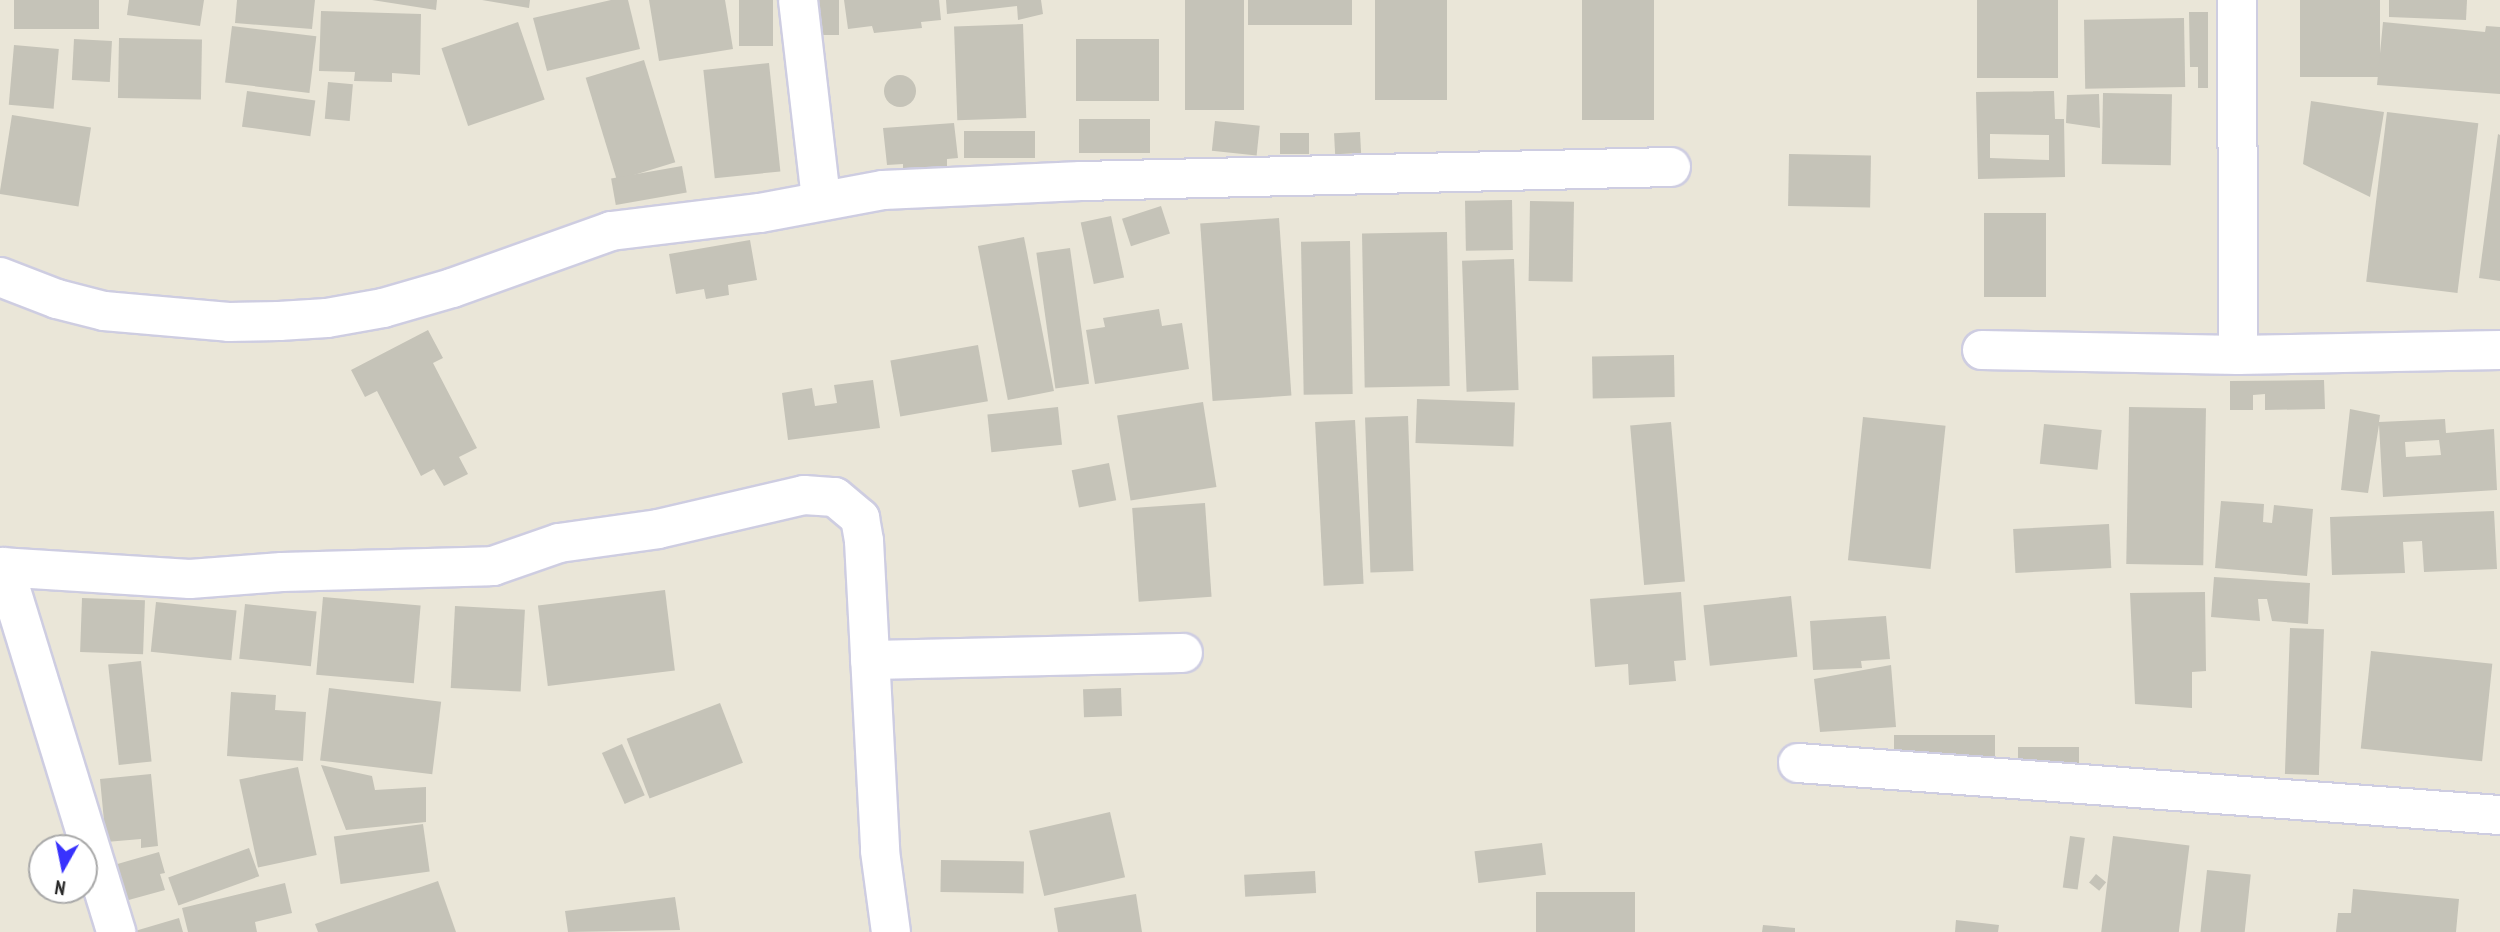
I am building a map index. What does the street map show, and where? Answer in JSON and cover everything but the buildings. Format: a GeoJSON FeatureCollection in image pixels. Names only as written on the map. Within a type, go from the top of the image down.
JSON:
{"type":"FeatureCollection","features":[{"type":"Feature","properties":{"kind":"street"},"geometry":{"type":"LineString","coordinates":[[798,0],[821,200]]}},
{"type":"Feature","properties":{"kind":"street"},"geometry":{"type":"LineString","coordinates":[[2237,0],[2238,355]]}},
{"type":"Feature","properties":{"kind":"street"},"geometry":{"type":"LineString","coordinates":[[0,277],[57,299],[104,311],[229,322],[327,318],[383,307],[452,288],[558,247],[611,231],[760,213],[883,190],[1081,181],[1671,167]]}},
{"type":"Feature","properties":{"kind":"street"},"geometry":{"type":"LineString","coordinates":[[1982,350],[2238,355],[2500,350]]}},
{"type":"Feature","properties":{"kind":"street"},"geometry":{"type":"LineString","coordinates":[[116,932],[2,567],[190,579],[282,572],[492,566],[559,543],[658,529],[804,495],[835,497],[860,518],[880,851],[891,932]]}},
{"type":"Feature","properties":{"kind":"street"},"geometry":{"type":"LineString","coordinates":[[870,660],[1183,653]]}},
{"type":"Feature","properties":{"kind":"street"},"geometry":{"type":"LineString","coordinates":[[1798,763],[2500,815]]}}]}
